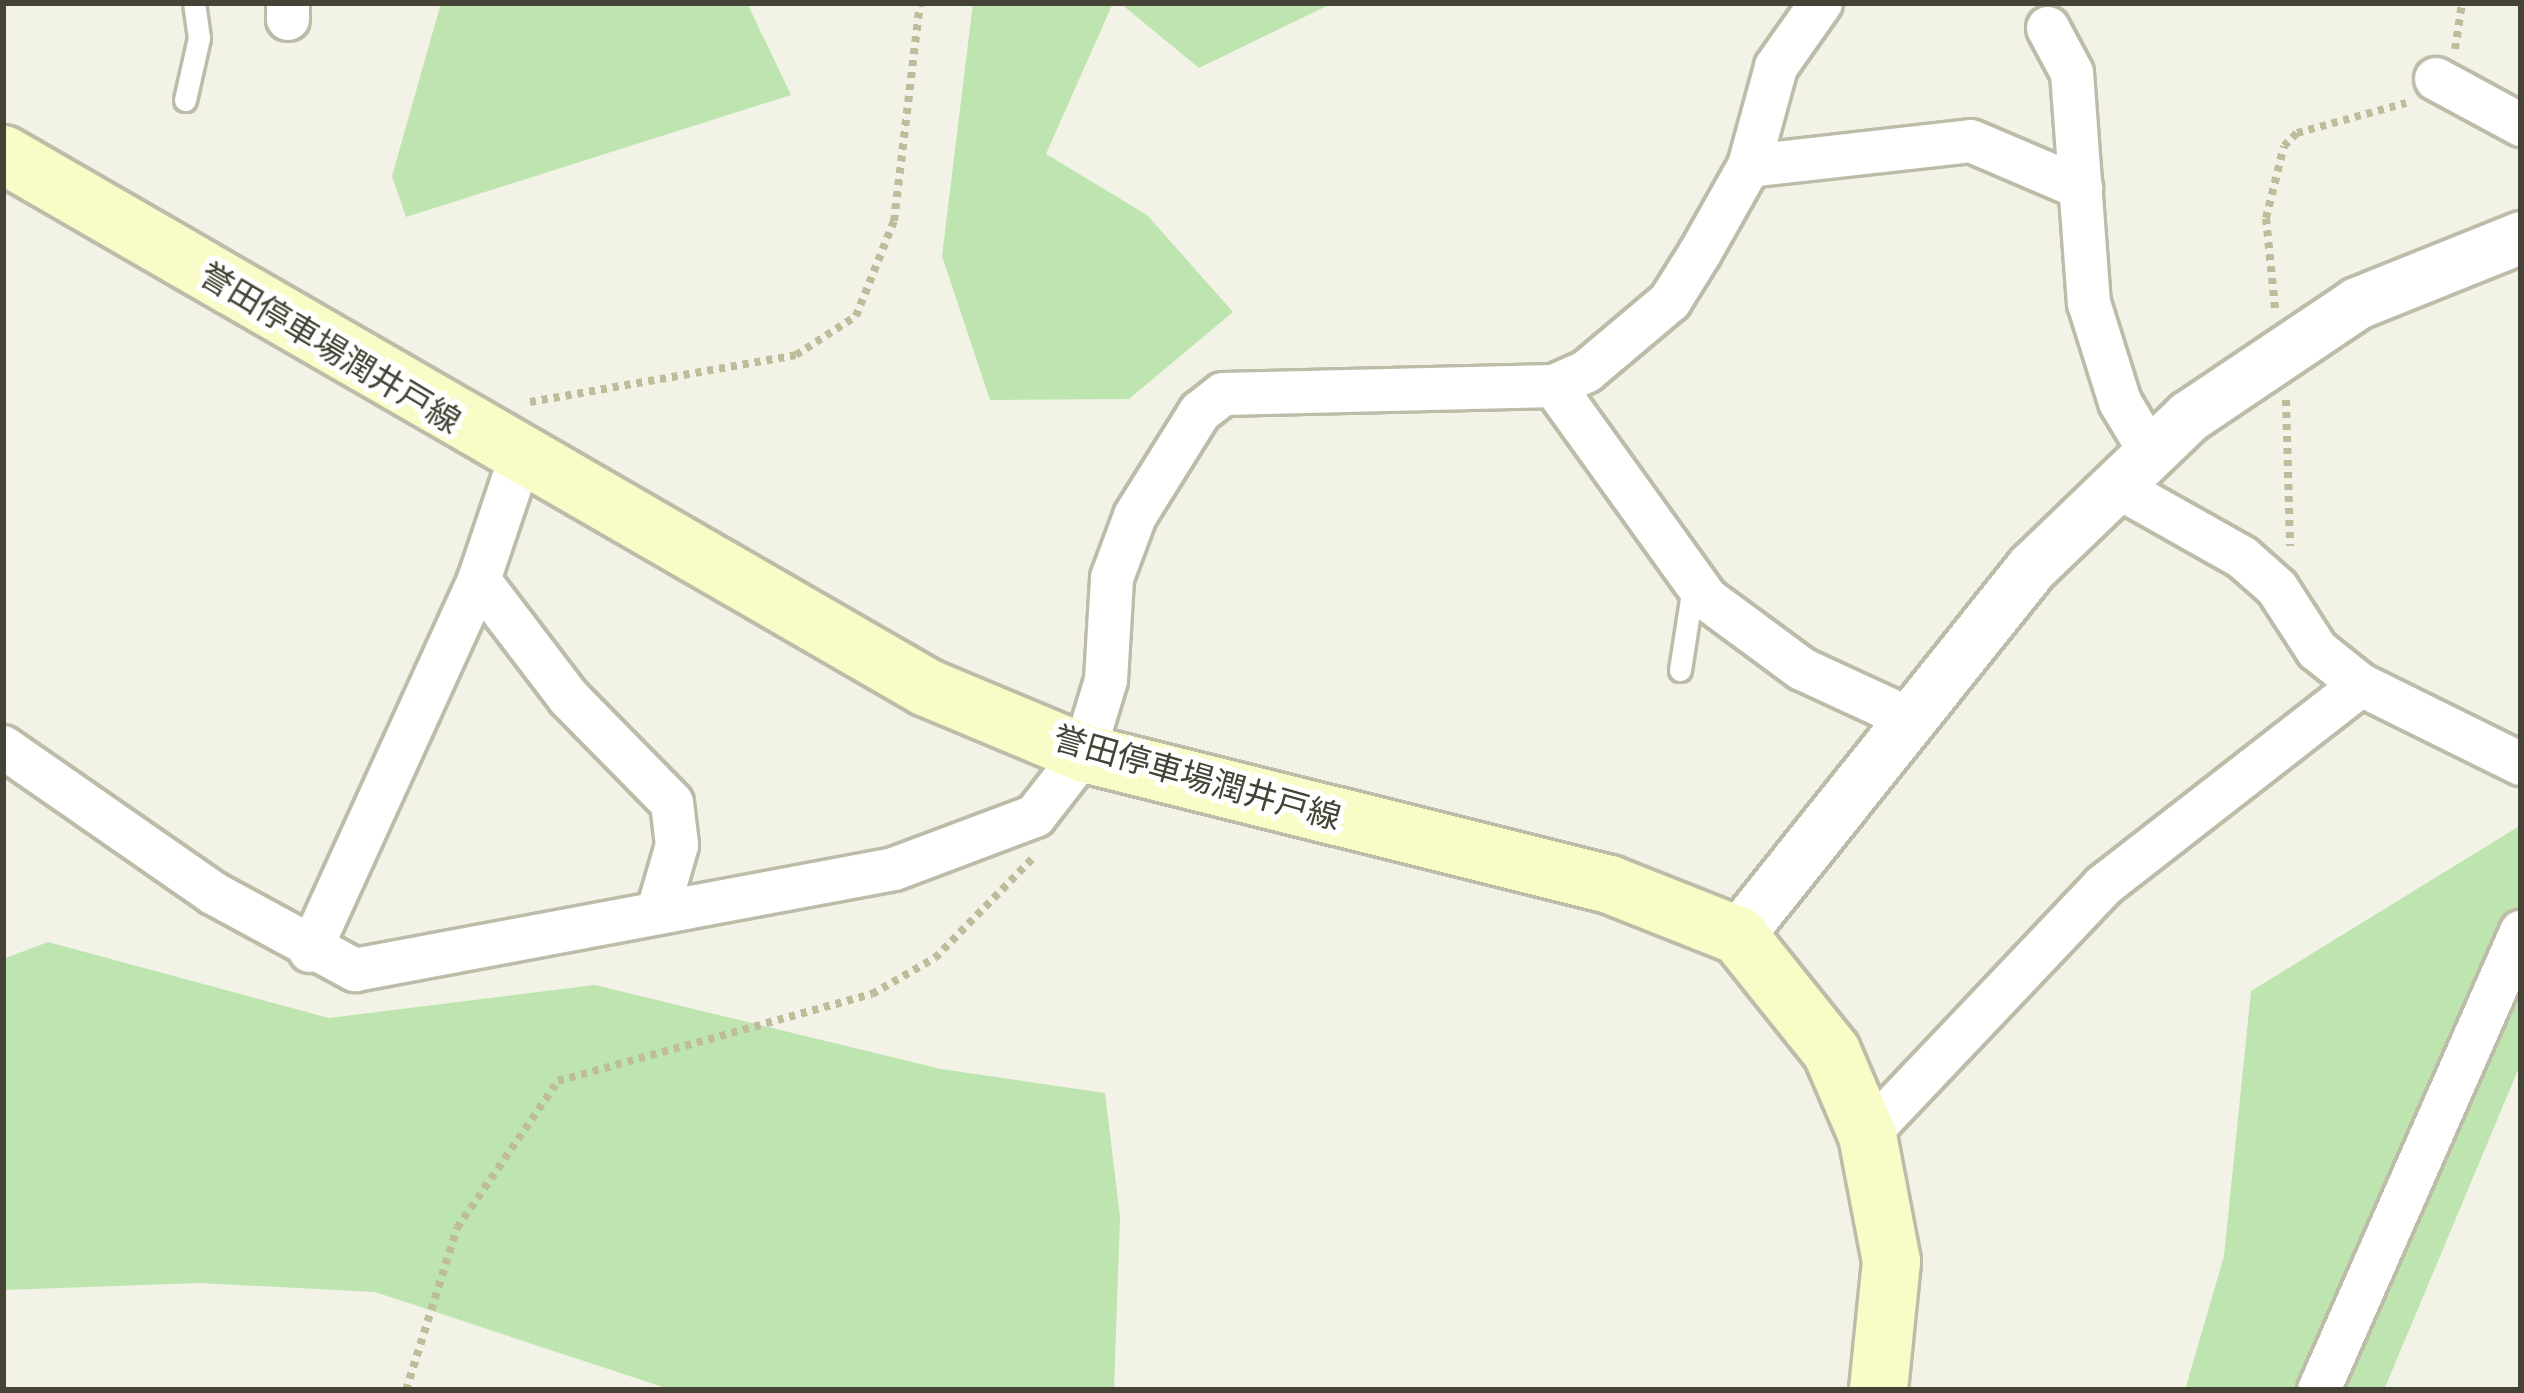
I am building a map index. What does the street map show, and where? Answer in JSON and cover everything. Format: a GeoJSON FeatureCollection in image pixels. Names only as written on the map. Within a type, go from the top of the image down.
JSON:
{"type":"FeatureCollection","features":[{"type":"Feature","properties":{"kind":"main road","name":"誉田停車場潤井戸線"},"geometry":{"type":"LineString","coordinates":[[3,154],[517,431],[878,663],[1084,753],[1609,884],[1738,935],[1831,1051],[1867,1135],[1891,1261],[1878,1390]]}},
{"type":"Feature","properties":{"kind":"street"},"geometry":{"type":"LineString","coordinates":[[3,747],[310,951],[355,970],[894,869],[1035,816],[1084,753],[1106,680],[1112,578],[1135,516],[1200,412],[1223,394],[1554,386],[1587,371],[1670,301],[1749,166],[1776,67],[1821,3]]}},
{"type":"Feature","properties":{"kind":"street"},"geometry":{"type":"LineString","coordinates":[[2048,28],[2072,73],[2090,303],[2120,402],[2132,468],[2277,587],[2317,650],[2361,685],[2521,764]]}},
{"type":"Feature","properties":{"kind":"street"},"geometry":{"type":"LineString","coordinates":[[2436,80],[2521,125]]}},
{"type":"Feature","properties":{"kind":"street"},"geometry":{"type":"LineString","coordinates":[[1749,166],[1971,141],[2080,188]]}},
{"type":"Feature","properties":{"kind":"street"},"geometry":{"type":"LineString","coordinates":[[1738,935],[1906,717],[2132,468],[2278,347],[2416,275],[2521,237]]}},
{"type":"Feature","properties":{"kind":"street"},"geometry":{"type":"LineString","coordinates":[[1554,386],[1693,586],[1802,669],[1906,717]]}},
{"type":"Feature","properties":{"kind":"street"},"geometry":{"type":"LineString","coordinates":[[310,951],[479,580],[517,431]]}},
{"type":"Feature","properties":{"kind":"street"},"geometry":{"type":"LineString","coordinates":[[479,580],[568,697],[672,803],[677,845],[658,910]]}},
{"type":"Feature","properties":{"kind":"street"},"geometry":{"type":"LineString","coordinates":[[1867,1135],[2103,886],[2361,685]]}},
{"type":"Feature","properties":{"kind":"street"},"geometry":{"type":"LineString","coordinates":[[2319,1390],[2521,932]]}},
{"type":"Feature","properties":{"kind":"lane"},"geometry":{"type":"LineString","coordinates":[[185,100],[199,38],[194,3]]}},
{"type":"Feature","properties":{"kind":"lane"},"geometry":{"type":"LineString","coordinates":[[1679,670],[1693,586]]}},
{"type":"Feature","properties":{"kind":"path"},"geometry":{"type":"LineString","coordinates":[[517,431],[796,355],[856,316],[894,221],[920,3]]}},
{"type":"Feature","properties":{"kind":"path"},"geometry":{"type":"LineString","coordinates":[[2277,587],[2296,529],[2266,218],[2284,146],[2297,133],[2409,102],[2436,80],[2460,36],[2462,3]]}},
{"type":"Feature","properties":{"kind":"path"},"geometry":{"type":"LineString","coordinates":[[406,1390],[457,1228],[558,1081],[605,1061],[812,1016],[888,985],[935,958],[1024,872],[1035,816]]}},
{"type":"Feature","properties":{"kind":"green space"},"geometry":{"type":"Polygon","coordinates":[[[441,3],[747,3],[791,95],[406,217],[392,176],[441,3]]]}},
{"type":"Feature","properties":{"kind":"green space"},"geometry":{"type":"Polygon","coordinates":[[[973,3],[1113,3],[1046,154],[1147,215],[1233,312],[1129,399],[990,400],[942,256],[973,3]]]}},
{"type":"Feature","properties":{"kind":"green space"},"geometry":{"type":"Polygon","coordinates":[[[1120,3],[1333,3],[1199,68],[1120,3]]]}},
{"type":"Feature","properties":{"kind":"green space"},"geometry":{"type":"Polygon","coordinates":[[[2521,825],[2521,1063],[2384,1390],[2185,1390],[2224,1256],[2251,991],[2521,825]]]}},
{"type":"Feature","properties":{"kind":"green space"},"geometry":{"type":"Polygon","coordinates":[[[48,942],[329,1018],[595,985],[941,1069],[1105,1093],[1120,1217],[1114,1390],[672,1390],[375,1292],[199,1283],[3,1290],[3,959],[48,942]]]}}]}
